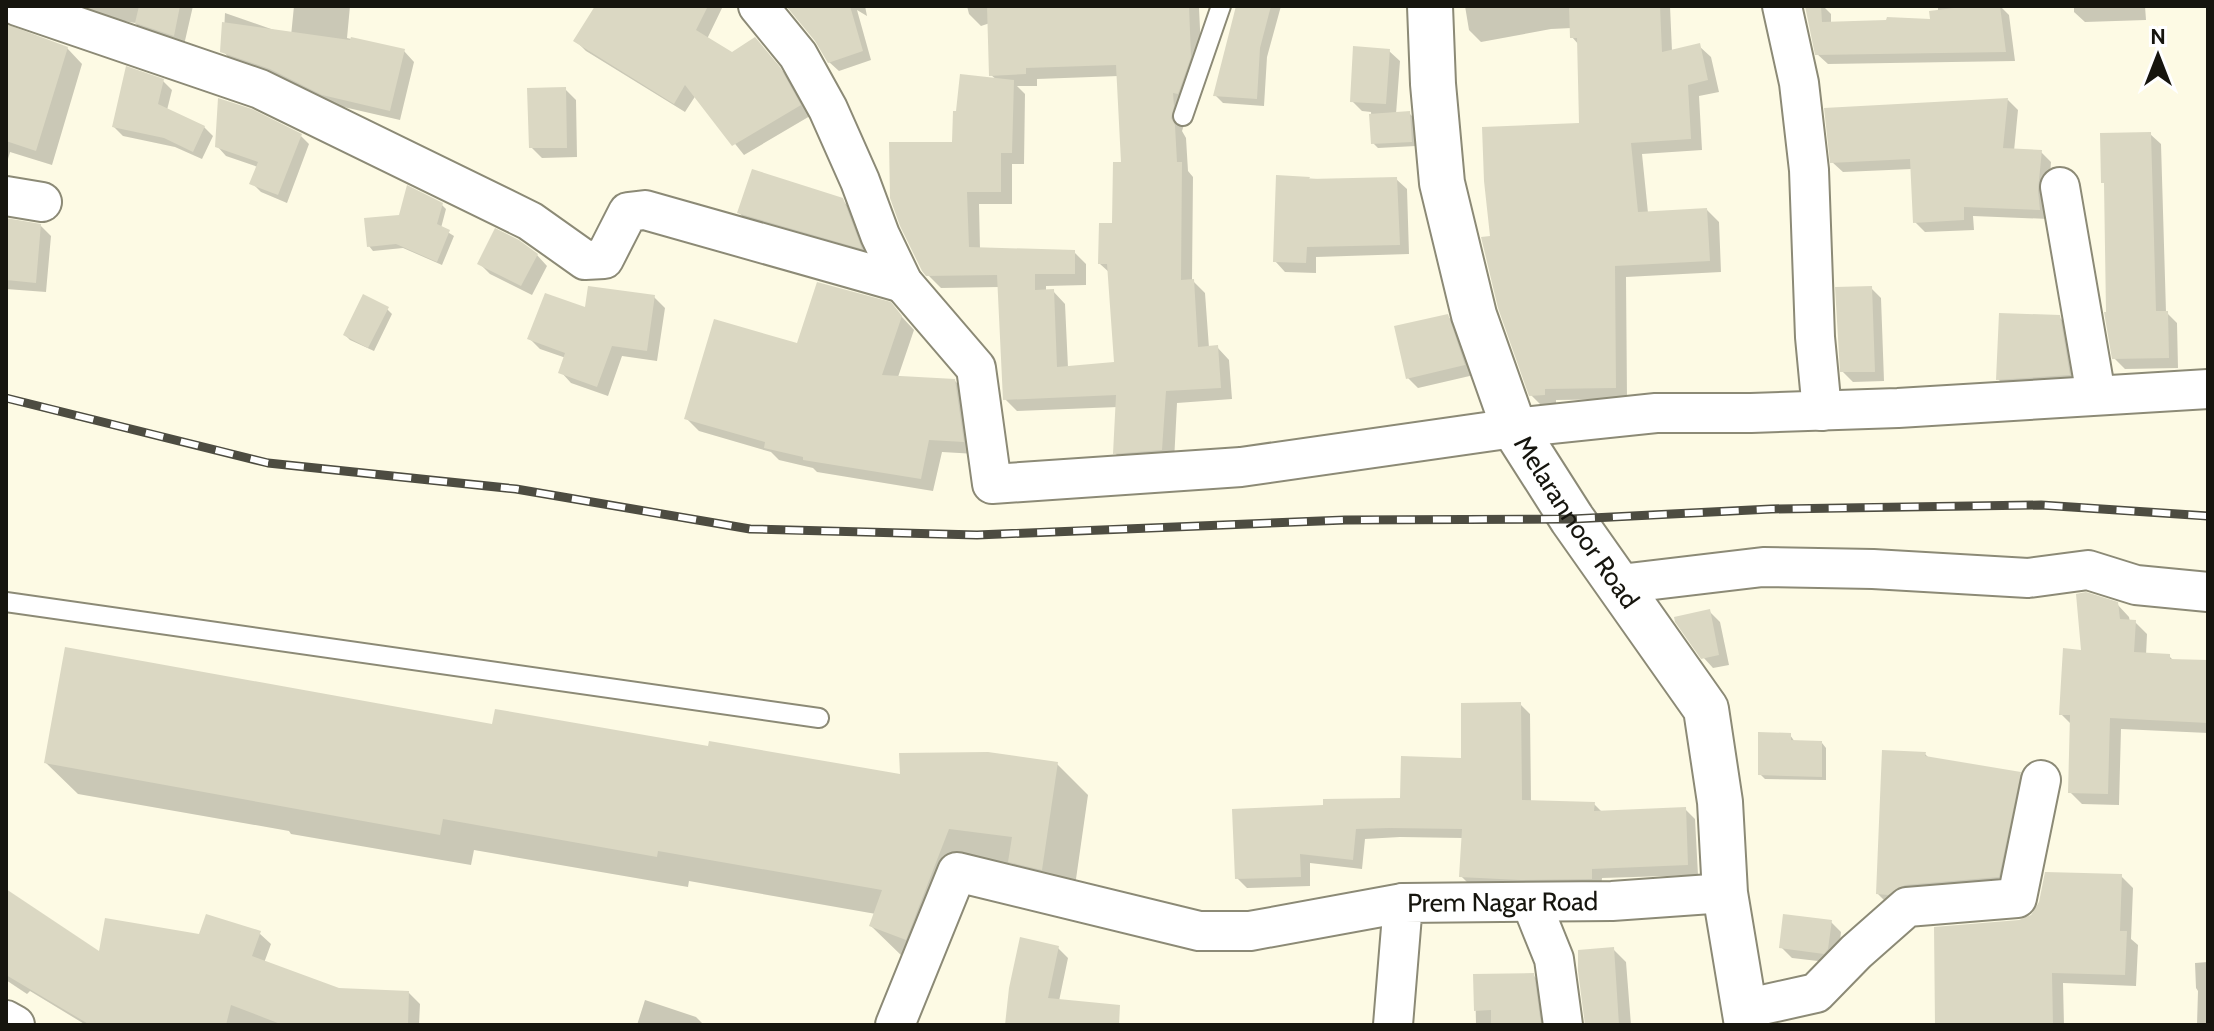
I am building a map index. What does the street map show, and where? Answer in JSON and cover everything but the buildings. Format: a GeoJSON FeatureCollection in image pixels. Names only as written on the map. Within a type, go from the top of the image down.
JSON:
{"type":"FeatureCollection","features":[{"type":"Feature","properties":{"kind":"street"},"geometry":{"type":"LineString","coordinates":[[17,6],[260,89],[530,221],[585,260],[604,259],[628,212],[645,210],[903,283]]}},
{"type":"Feature","properties":{"kind":"street"},"geometry":{"type":"LineString","coordinates":[[758,6],[798,55],[828,109],[903,283],[976,368],[992,484],[1241,467],[1514,428],[1656,413],[1822,411],[2208,389]]}},
{"type":"Feature","properties":{"kind":"street","name":"Melarannoor Road"},"geometry":{"type":"LineString","coordinates":[[1430,6],[1442,183],[1474,315],[1514,428],[1572,519],[1706,709],[1720,802],[1725,893],[1746,1017]]}},
{"type":"Feature","properties":{"kind":"street"},"geometry":{"type":"LineString","coordinates":[[1782,6],[1799,83],[1809,170],[1822,411]]}},
{"type":"Feature","properties":{"kind":"street"},"geometry":{"type":"LineString","coordinates":[[2060,187],[2096,395]]}},
{"type":"Feature","properties":{"kind":"street"},"geometry":{"type":"LineString","coordinates":[[1620,584],[1763,567],[1873,569],[2028,578],[2088,570],[2136,585],[2208,592]]}},
{"type":"Feature","properties":{"kind":"street"},"geometry":{"type":"LineString","coordinates":[[1746,1017],[1816,993],[1907,907],[2017,898],[2041,780]]}},
{"type":"Feature","properties":{"kind":"street"},"geometry":{"type":"LineString","coordinates":[[905,1023],[957,872],[1199,931],[1250,931],[1403,903]]}},
{"type":"Feature","properties":{"kind":"street","name":"Prem Nagar Road"},"geometry":{"type":"LineString","coordinates":[[1393,1025],[1403,903],[1612,901],[1725,893]]}},
{"type":"Feature","properties":{"kind":"street"},"geometry":{"type":"LineString","coordinates":[[1531,902],[1554,959],[1563,1025]]}},
{"type":"Feature","properties":{"kind":"street"},"geometry":{"type":"LineString","coordinates":[[6,1020],[15,1025]]}},
{"type":"Feature","properties":{"kind":"lane"},"geometry":{"type":"LineString","coordinates":[[1183,116],[1221,6]]}},
{"type":"Feature","properties":{"kind":"lane"},"geometry":{"type":"LineString","coordinates":[[6,602],[819,718]]}},
{"type":"Feature","properties":{"kind":"railway"},"geometry":{"type":"LineString","coordinates":[[6,398],[268,463],[516,489],[750,529],[977,535],[1345,520],[1572,519],[1771,509],[2041,505],[2208,516]]}}]}
